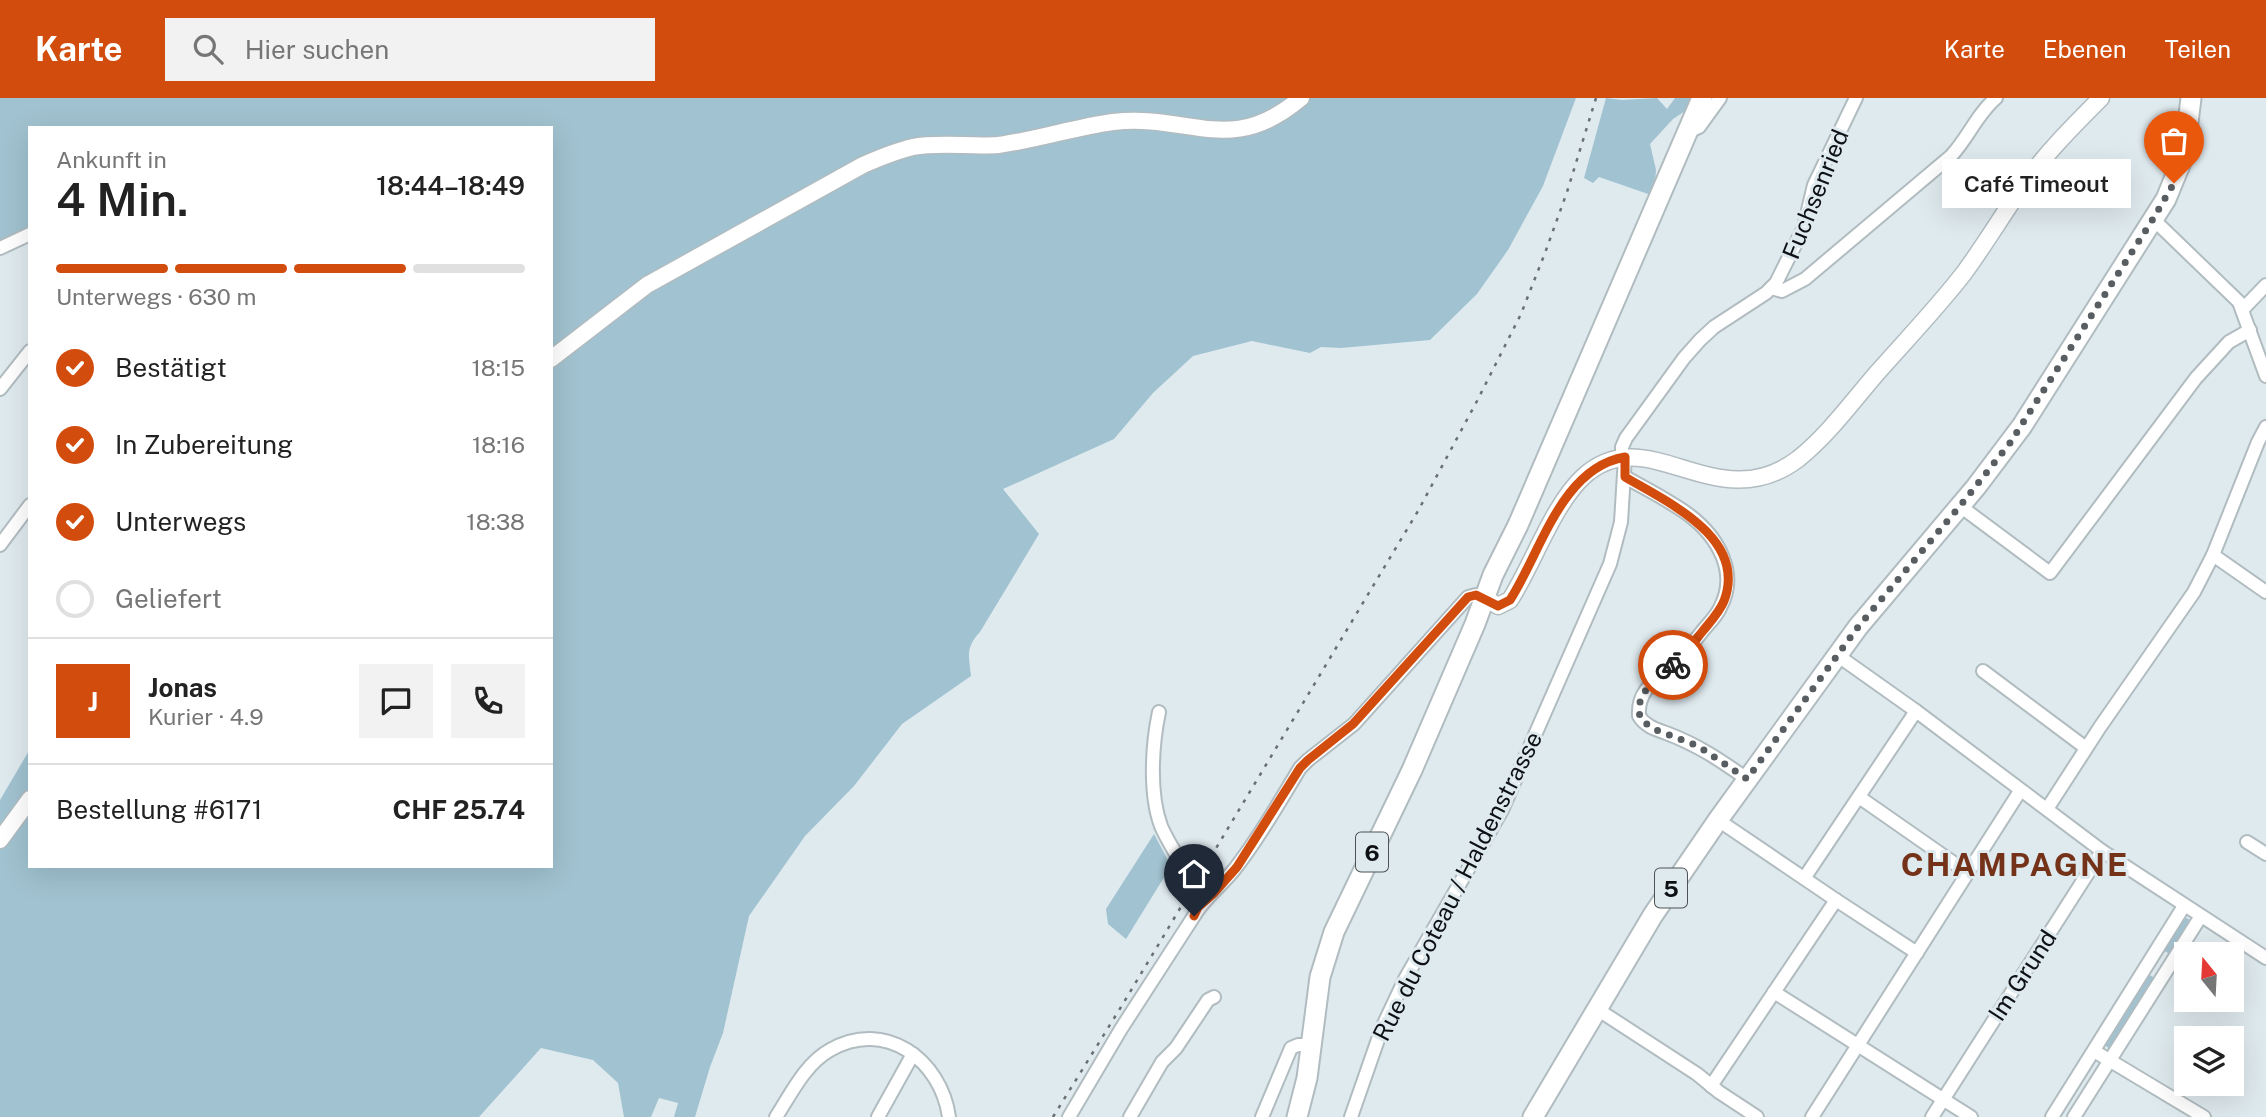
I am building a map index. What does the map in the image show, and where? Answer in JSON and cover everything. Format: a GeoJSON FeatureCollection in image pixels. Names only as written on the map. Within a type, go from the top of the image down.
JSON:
{"type":"FeatureCollection","features":[{"type":"Feature","properties":{"kind":"main road","name":"6"},"geometry":{"type":"LineString","coordinates":[[1297,1117],[1305,1090],[1320,977],[1334,932],[1412,770],[1702,98]]}},
{"type":"Feature","properties":{"kind":"main road","name":"5"},"geometry":{"type":"LineString","coordinates":[[1533,1117],[1653,915],[1747,779],[1837,655],[2022,426],[2174,183],[2184,155],[2190,98]]}},
{"type":"Feature","properties":{"kind":"street"},"geometry":{"type":"LineString","coordinates":[[553,357],[647,285],[863,164],[885,156],[915,147],[998,145],[1113,122],[1148,121],[1216,131],[1236,131],[1268,121],[1301,98]]}},
{"type":"Feature","properties":{"kind":"street"},"geometry":{"type":"LineString","coordinates":[[1687,132],[1699,127],[1720,98]]}},
{"type":"Feature","properties":{"kind":"street","name":"Fuchsenried"},"geometry":{"type":"LineString","coordinates":[[1771,288],[1782,274],[1804,227],[1814,185],[1856,98]]}},
{"type":"Feature","properties":{"kind":"street"},"geometry":{"type":"LineString","coordinates":[[1623,458],[1622,447],[1626,438],[1700,340],[1714,327],[1771,288],[1782,291],[1805,279],[1962,144],[1984,108],[1996,98]]}},
{"type":"Feature","properties":{"kind":"street"},"geometry":{"type":"LineString","coordinates":[[1196,901],[1214,893],[1237,867],[1308,760],[1353,724],[1468,597],[1476,595],[1498,606],[1510,600],[1574,487],[1594,469],[1623,458],[1654,459],[1707,477],[1737,480],[1765,476],[1797,459],[1836,421],[1962,275],[2035,170],[2101,98]]}},
{"type":"Feature","properties":{"kind":"street"},"geometry":{"type":"LineString","coordinates":[[2153,219],[2234,297],[2243,309],[2266,376]]}},
{"type":"Feature","properties":{"kind":"street"},"geometry":{"type":"LineString","coordinates":[[0,248],[28,235]]}},
{"type":"Feature","properties":{"kind":"street"},"geometry":{"type":"LineString","coordinates":[[2243,309],[2266,285]]}},
{"type":"Feature","properties":{"kind":"street"},"geometry":{"type":"LineString","coordinates":[[1960,506],[2050,573],[2196,378],[2229,342],[2250,330]]}},
{"type":"Feature","properties":{"kind":"street"},"geometry":{"type":"LineString","coordinates":[[0,389],[28,354]]}},
{"type":"Feature","properties":{"kind":"street"},"geometry":{"type":"LineString","coordinates":[[2047,809],[2194,592],[2213,555],[2266,427]]}},
{"type":"Feature","properties":{"kind":"street","name":"Rue du Coteau / Haldenstrasse"},"geometry":{"type":"LineString","coordinates":[[1352,1117],[1382,1028],[1405,979],[1502,810],[1610,564],[1621,522],[1625,477],[1623,458]]}},
{"type":"Feature","properties":{"kind":"street"},"geometry":{"type":"LineString","coordinates":[[1625,477],[1690,516],[1709,534],[1725,559],[1728,570],[1728,586],[1719,611],[1680,659],[1648,686],[1640,702],[1639,716],[1645,724],[1711,753],[1747,779]]}},
{"type":"Feature","properties":{"kind":"street"},"geometry":{"type":"LineString","coordinates":[[0,545],[28,508]]}},
{"type":"Feature","properties":{"kind":"street"},"geometry":{"type":"LineString","coordinates":[[2213,555],[2266,592]]}},
{"type":"Feature","properties":{"kind":"street"},"geometry":{"type":"LineString","coordinates":[[1837,655],[2102,851],[2266,957]]}},
{"type":"Feature","properties":{"kind":"street"},"geometry":{"type":"LineString","coordinates":[[1983,671],[2086,748]]}},
{"type":"Feature","properties":{"kind":"street"},"geometry":{"type":"LineString","coordinates":[[1805,877],[1916,711]]}},
{"type":"Feature","properties":{"kind":"street"},"geometry":{"type":"LineString","coordinates":[[1069,1117],[1121,1029],[1194,916],[1196,901],[1166,837],[1157,810],[1154,747],[1159,712]]}},
{"type":"Feature","properties":{"kind":"street"},"geometry":{"type":"LineString","coordinates":[[1812,1117],[2020,791]]}},
{"type":"Feature","properties":{"kind":"street"},"geometry":{"type":"LineString","coordinates":[[1859,797],[1968,873]]}},
{"type":"Feature","properties":{"kind":"street"},"geometry":{"type":"LineString","coordinates":[[0,840],[28,802]]}},
{"type":"Feature","properties":{"kind":"street"},"geometry":{"type":"LineString","coordinates":[[1718,820],[1917,953]]}},
{"type":"Feature","properties":{"kind":"street"},"geometry":{"type":"LineString","coordinates":[[2248,842],[2266,854]]}},
{"type":"Feature","properties":{"kind":"street","name":"Im Grund"},"geometry":{"type":"LineString","coordinates":[[1932,1117],[2102,851]]}},
{"type":"Feature","properties":{"kind":"street"},"geometry":{"type":"LineString","coordinates":[[1711,1086],[1836,900]]}},
{"type":"Feature","properties":{"kind":"street"},"geometry":{"type":"LineString","coordinates":[[2052,1117],[2184,906]]}},
{"type":"Feature","properties":{"kind":"street"},"geometry":{"type":"LineString","coordinates":[[2074,1117],[2201,916]]}},
{"type":"Feature","properties":{"kind":"street"},"geometry":{"type":"LineString","coordinates":[[1774,992],[1971,1117]]}},
{"type":"Feature","properties":{"kind":"street"},"geometry":{"type":"LineString","coordinates":[[1130,1117],[1162,1062],[1176,1048],[1208,1000],[1213,997]]}},
{"type":"Feature","properties":{"kind":"street"},"geometry":{"type":"LineString","coordinates":[[1597,1009],[1757,1117]]}},
{"type":"Feature","properties":{"kind":"street"},"geometry":{"type":"LineString","coordinates":[[776,1117],[811,1065],[830,1050],[855,1040],[878,1040],[898,1045],[913,1054],[927,1066],[937,1080],[949,1117]]}},
{"type":"Feature","properties":{"kind":"street"},"geometry":{"type":"LineString","coordinates":[[1262,1117],[1291,1048],[1311,1045]]}},
{"type":"Feature","properties":{"kind":"street"},"geometry":{"type":"LineString","coordinates":[[2094,1051],[2204,1117]]}},
{"type":"Feature","properties":{"kind":"street"},"geometry":{"type":"LineString","coordinates":[[878,1117],[913,1054]]}},
{"type":"Feature","properties":{"kind":"shaded area"},"geometry":{"type":"Polygon","coordinates":[[[0,98],[1576,98],[1543,186],[1508,250],[1477,294],[1430,340],[1341,348],[1321,347],[1310,353],[1252,341],[1193,356],[1153,393],[1114,439],[1003,489],[1039,534],[972,643],[969,652],[971,676],[902,724],[854,786],[805,836],[749,916],[723,1033],[695,1117],[674,1117],[678,1103],[659,1098],[651,1117],[624,1117],[618,1083],[593,1060],[541,1048],[479,1117],[0,1117],[0,800],[28,752],[28,868],[553,868],[553,126],[28,126],[28,235],[0,248],[0,98]]]}},
{"type":"Feature","properties":{"kind":"shaded area"},"geometry":{"type":"Polygon","coordinates":[[[1606,98],[1657,98],[1667,109],[1675,98],[1695,98],[1693,106],[1673,119],[1650,144],[1656,170],[1654,196],[1599,177],[1593,183],[1584,178],[1606,98]]]}},
{"type":"Feature","properties":{"kind":"shaded area"},"geometry":{"type":"Polygon","coordinates":[[[1154,834],[1171,866],[1126,939],[1108,924],[1106,909],[1154,834]]]}},
{"type":"Feature","properties":{"kind":"shaded area"},"geometry":{"type":"Polygon","coordinates":[[[2187,918],[2191,921],[2180,942],[2174,942],[2173,956],[2163,950],[2181,921],[2187,918]]]}},
{"type":"Feature","properties":{"kind":"shaded area"},"geometry":{"type":"Polygon","coordinates":[[[2148,974],[2158,980],[2111,1050],[2106,1046],[2107,1039],[2148,974]]]}},
{"type":"Feature","properties":{"kind":"railway"},"geometry":{"type":"LineString","coordinates":[[1053,1117],[1418,511],[1477,401],[1521,314],[1545,253],[1596,98]]}},
{"type":"Feature","properties":{"kind":"way so far"},"geometry":{"type":"LineString","coordinates":[[1673,665],[1657,677],[1643,694],[1639,710],[1641,720],[1654,729],[1711,753],[1747,779],[1858,627],[2010,443],[2174,183]]}},
{"type":"Feature","properties":{"kind":"place","name":"Café Timeout"},"geometry":{"type":"Point","coordinates":[2174,183]}},
{"type":"Feature","properties":{"kind":"district","name":"CHAMPAGNE"},"geometry":{"type":"Point","coordinates":[2015,864]}},
{"type":"Feature","properties":{"kind":"route"},"geometry":{"type":"LineString","coordinates":[[1194,916],[1198,907],[1237,867],[1300,768],[1353,724],[1468,597],[1476,595],[1498,606],[1510,600],[1574,487],[1594,469],[1612,460],[1625,457],[1625,477],[1690,516],[1709,534],[1727,565],[1728,586],[1719,611],[1673,665]]}}]}
